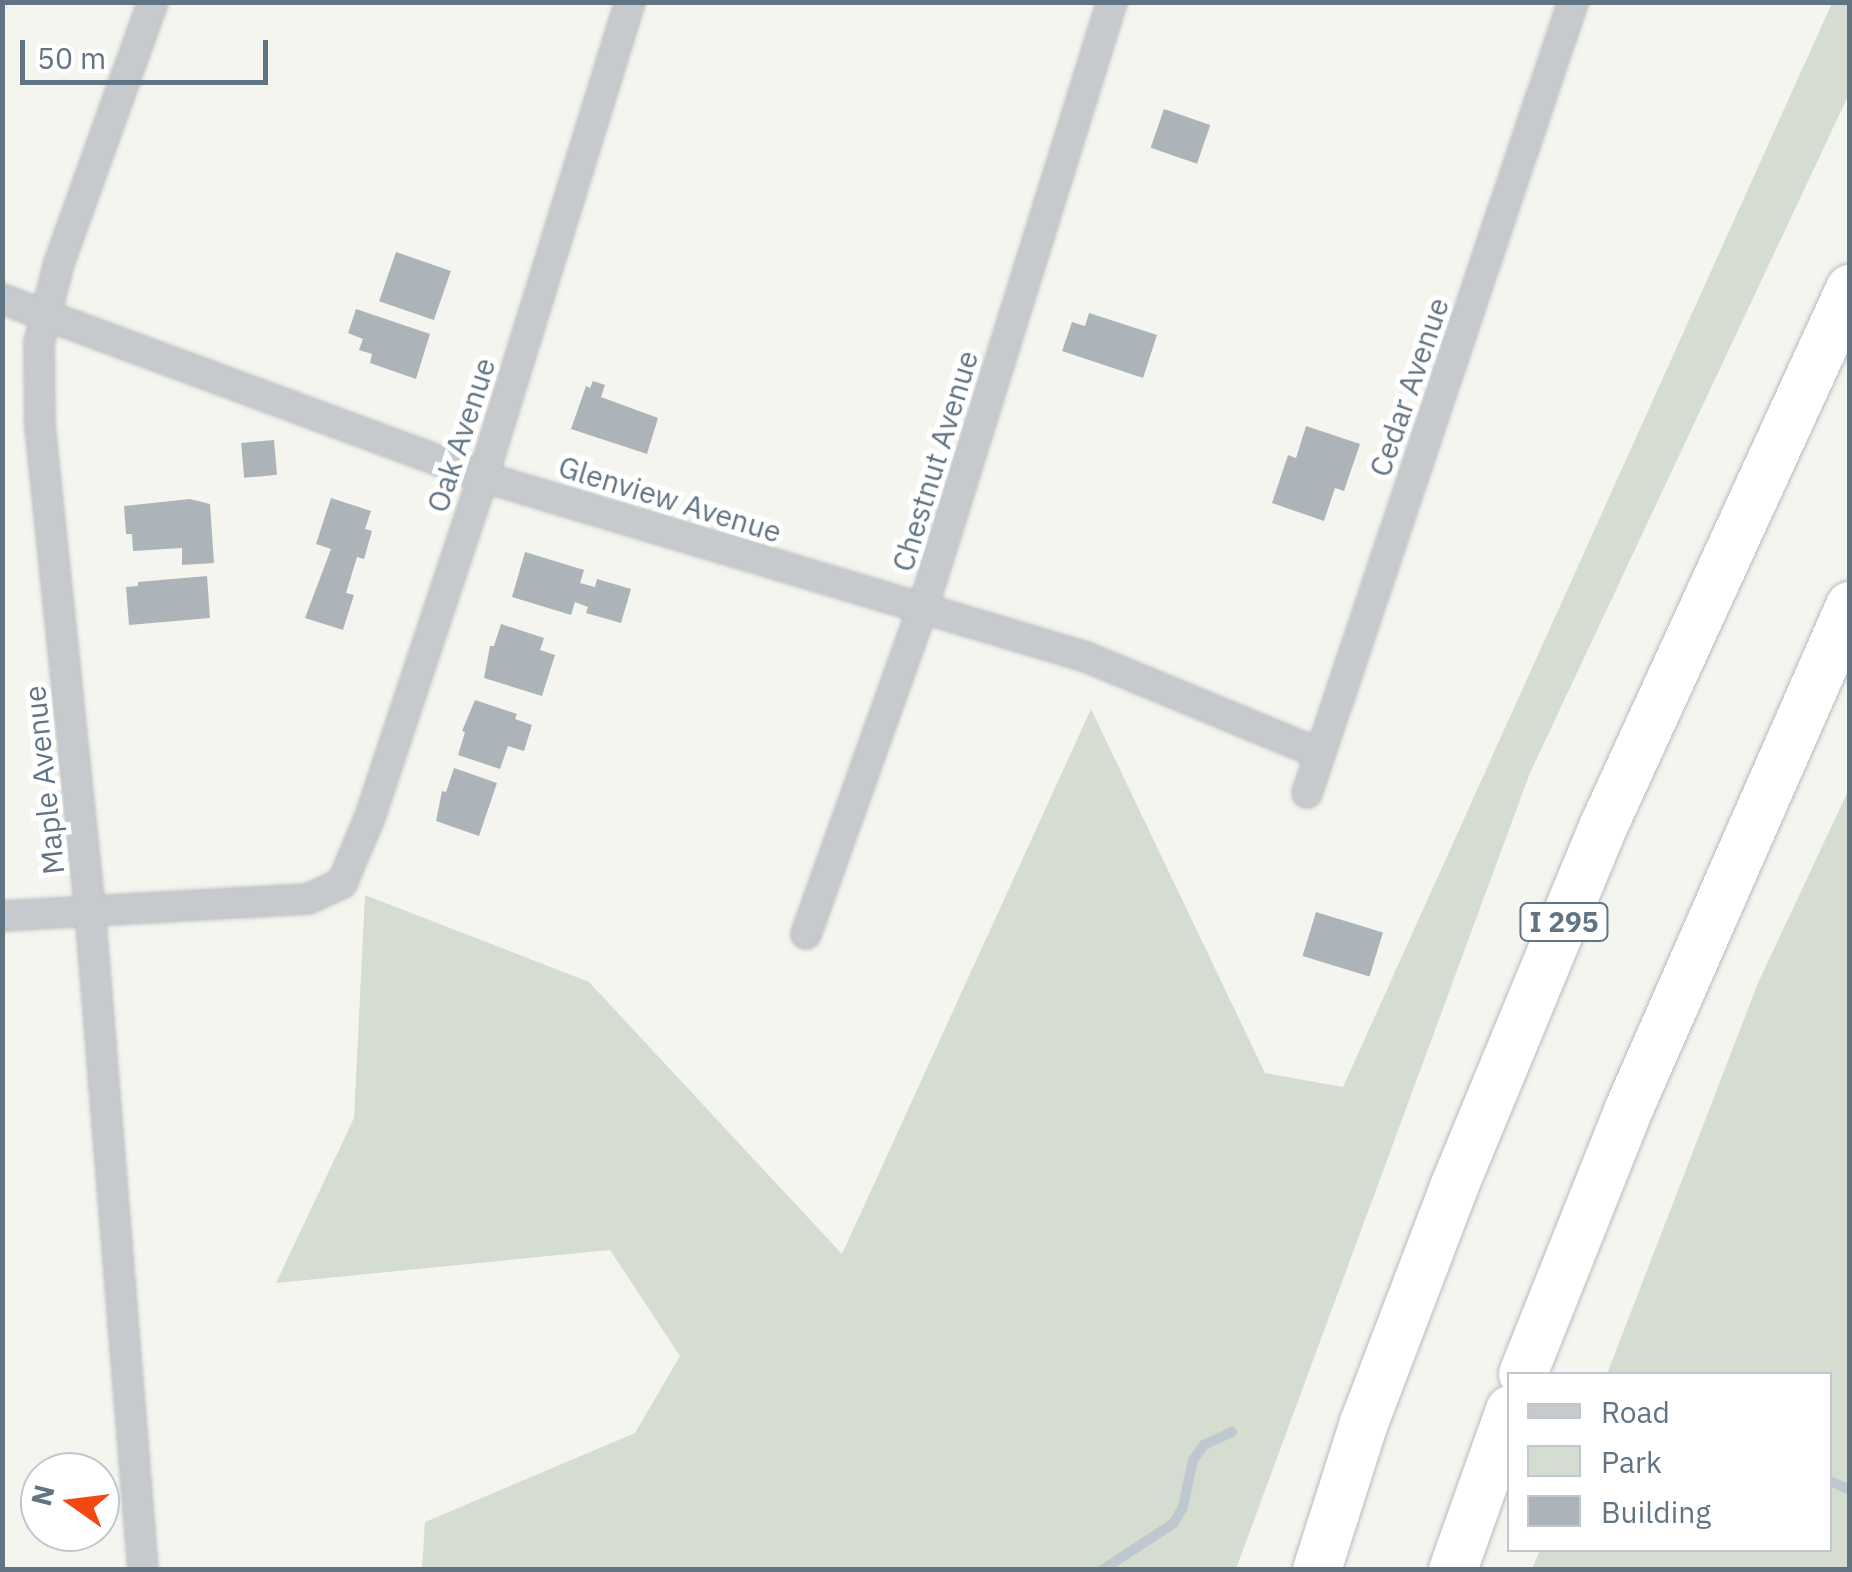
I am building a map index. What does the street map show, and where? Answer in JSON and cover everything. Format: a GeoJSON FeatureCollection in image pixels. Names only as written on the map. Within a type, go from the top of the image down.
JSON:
{"type":"FeatureCollection","features":[{"type":"Feature","properties":{"kind":"highway","name":"I 295"},"geometry":{"type":"LineString","coordinates":[[1317,1570],[1364,1423],[1454,1187],[1552,949],[1604,825],[1850,290]]}},
{"type":"Feature","properties":{"kind":"highway"},"geometry":{"type":"LineString","coordinates":[[1525,1372],[1636,1094],[1850,606]]}},
{"type":"Feature","properties":{"kind":"highway"},"geometry":{"type":"LineString","coordinates":[[1453,1570],[1507,1418]]}},
{"type":"Feature","properties":{"kind":"street","name":"Maple Avenue"},"geometry":{"type":"LineString","coordinates":[[143,1570],[90,910],[40,422],[39,343],[59,263],[153,2]]}},
{"type":"Feature","properties":{"kind":"street","name":"Oak Avenue"},"geometry":{"type":"LineString","coordinates":[[90,910],[308,900],[342,882],[370,818],[483,477],[630,2]]}},
{"type":"Feature","properties":{"kind":"street","name":"Chestnut Avenue"},"geometry":{"type":"LineString","coordinates":[[806,934],[923,608],[1112,2]]}},
{"type":"Feature","properties":{"kind":"street","name":"Cedar Avenue"},"geometry":{"type":"LineString","coordinates":[[1307,793],[1573,2]]}},
{"type":"Feature","properties":{"kind":"street","name":"Glenview Avenue"},"geometry":{"type":"LineString","coordinates":[[2,299],[483,477],[1086,657],[1320,754]]}},
{"type":"Feature","properties":{"kind":"street"},"geometry":{"type":"LineString","coordinates":[[2,916],[90,910]]}},
{"type":"Feature","properties":{"kind":"green space"},"geometry":{"type":"Polygon","coordinates":[[[1832,3],[1849,3],[1849,94],[1530,773],[1236,1569],[422,1569],[425,1522],[635,1433],[680,1356],[610,1250],[276,1283],[354,1118],[365,895],[589,982],[842,1254],[1091,709],[1265,1073],[1343,1087],[1832,3]]]}},
{"type":"Feature","properties":{"kind":"green space"},"geometry":{"type":"Polygon","coordinates":[[[1849,789],[1849,1569],[1532,1569],[1539,1552],[1832,1552],[1832,1372],[1608,1372],[1758,983],[1849,789]]]}},
{"type":"Feature","properties":{"kind":"building"},"geometry":{"type":"Polygon","coordinates":[[[1164,109],[1210,125],[1197,164],[1151,148],[1164,109]]]}},
{"type":"Feature","properties":{"kind":"building"},"geometry":{"type":"Polygon","coordinates":[[[396,252],[451,271],[434,320],[379,301],[396,252]]]}},
{"type":"Feature","properties":{"kind":"building"},"geometry":{"type":"Polygon","coordinates":[[[356,309],[430,334],[416,379],[370,363],[372,354],[359,350],[363,339],[348,333],[356,309]]]}},
{"type":"Feature","properties":{"kind":"building"},"geometry":{"type":"Polygon","coordinates":[[[1089,313],[1157,335],[1143,378],[1062,351],[1072,322],[1085,326],[1089,313]]]}},
{"type":"Feature","properties":{"kind":"building"},"geometry":{"type":"Polygon","coordinates":[[[593,381],[605,385],[601,397],[658,418],[647,454],[571,429],[586,386],[590,388],[593,381]]]}},
{"type":"Feature","properties":{"kind":"building"},"geometry":{"type":"Polygon","coordinates":[[[1306,426],[1360,444],[1344,491],[1335,488],[1324,521],[1272,503],[1288,455],[1296,458],[1306,426]]]}},
{"type":"Feature","properties":{"kind":"building"},"geometry":{"type":"Polygon","coordinates":[[[274,440],[277,475],[244,478],[241,443],[274,440]]]}},
{"type":"Feature","properties":{"kind":"building"},"geometry":{"type":"Polygon","coordinates":[[[331,498],[371,511],[365,529],[372,531],[364,559],[357,557],[346,593],[354,595],[343,630],[305,618],[331,549],[316,544],[331,498]]]}},
{"type":"Feature","properties":{"kind":"building"},"geometry":{"type":"Polygon","coordinates":[[[190,499],[210,504],[214,563],[182,565],[182,548],[133,551],[132,534],[126,534],[124,506],[190,499]]]}},
{"type":"Feature","properties":{"kind":"building"},"geometry":{"type":"Polygon","coordinates":[[[525,552],[584,570],[580,583],[595,587],[597,579],[631,589],[621,623],[586,613],[588,607],[575,602],[571,615],[512,597],[525,552]]]}},
{"type":"Feature","properties":{"kind":"building"},"geometry":{"type":"Polygon","coordinates":[[[207,576],[210,618],[129,625],[126,587],[138,586],[138,582],[207,576]]]}},
{"type":"Feature","properties":{"kind":"building"},"geometry":{"type":"Polygon","coordinates":[[[501,624],[544,638],[540,650],[555,655],[542,696],[484,678],[490,646],[494,646],[501,624]]]}},
{"type":"Feature","properties":{"kind":"building"},"geometry":{"type":"Polygon","coordinates":[[[475,700],[517,714],[515,719],[532,725],[524,751],[508,746],[500,769],[458,755],[465,732],[462,731],[475,700]]]}},
{"type":"Feature","properties":{"kind":"building"},"geometry":{"type":"Polygon","coordinates":[[[454,768],[497,783],[479,836],[436,821],[442,791],[446,792],[454,768]]]}},
{"type":"Feature","properties":{"kind":"building"},"geometry":{"type":"Polygon","coordinates":[[[1316,912],[1383,932],[1369,976],[1303,956],[1316,912]]]}},
{"type":"Feature","properties":{"kind":"waterway"},"geometry":{"type":"LineString","coordinates":[[1102,1570],[1174,1523],[1183,1507],[1193,1460],[1204,1445],[1232,1432]]}},
{"type":"Feature","properties":{"kind":"waterway"},"geometry":{"type":"LineString","coordinates":[[1832,1482],[1850,1490]]}}]}
